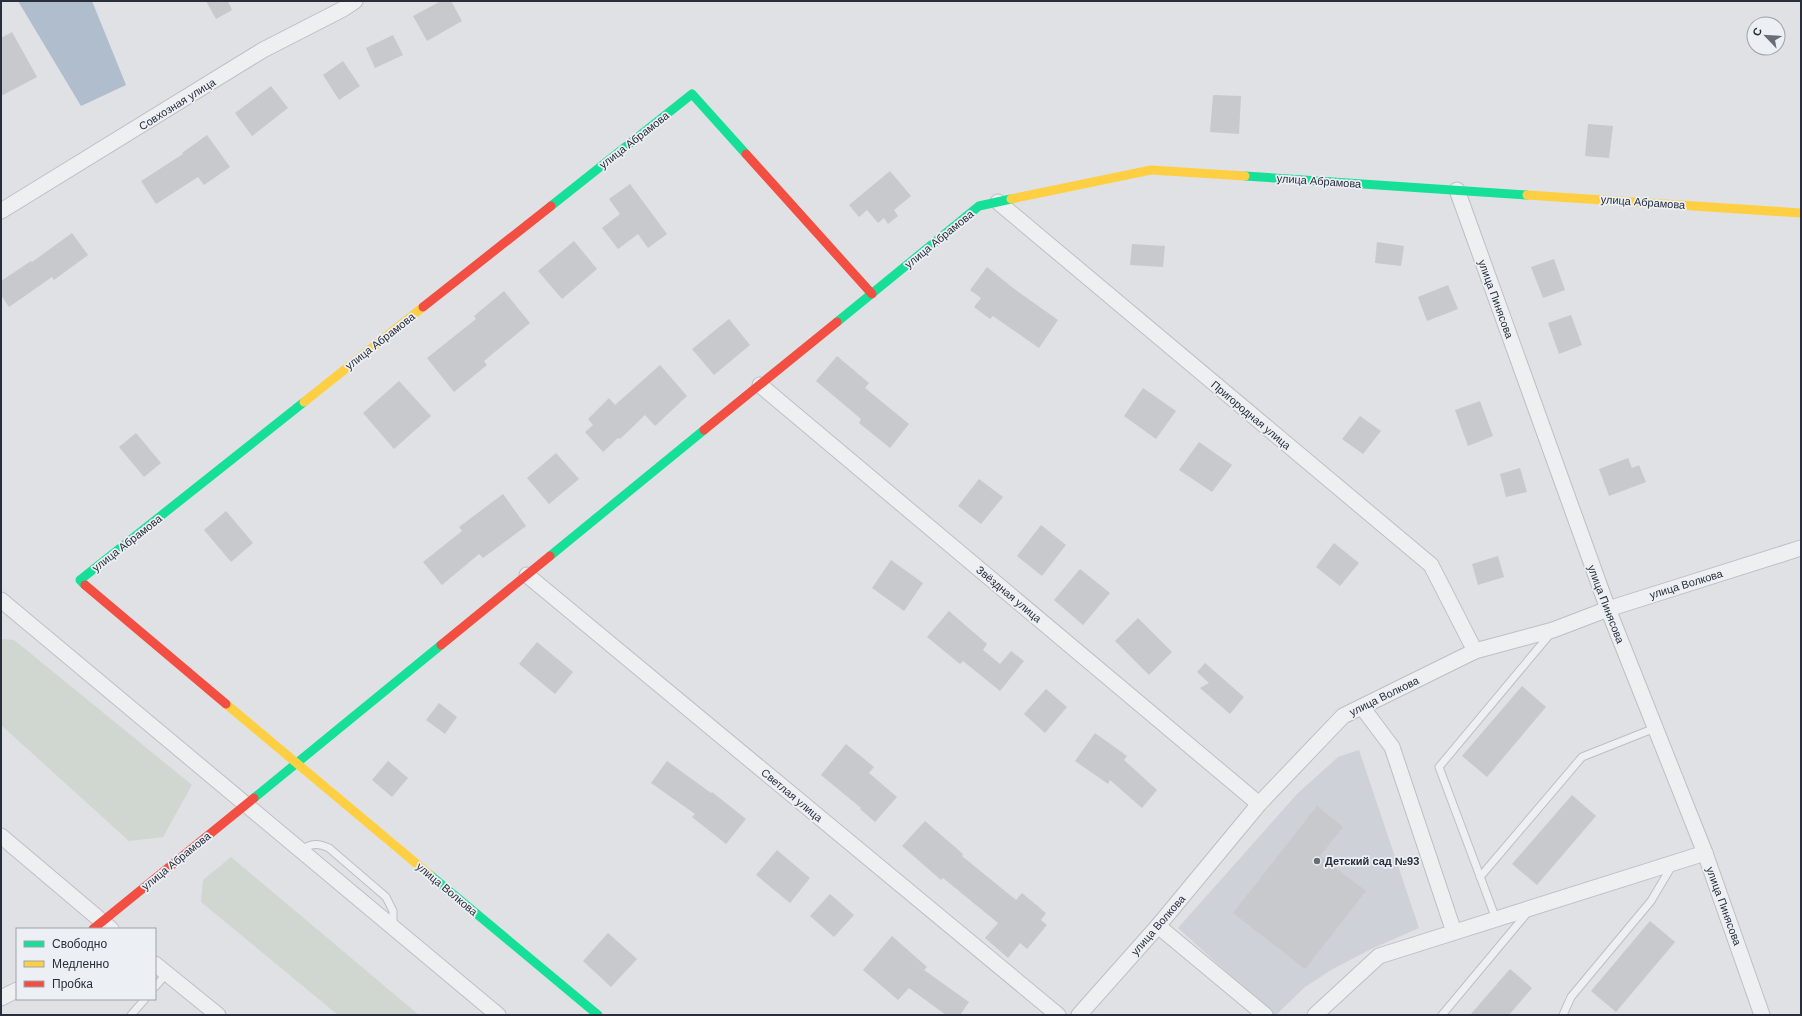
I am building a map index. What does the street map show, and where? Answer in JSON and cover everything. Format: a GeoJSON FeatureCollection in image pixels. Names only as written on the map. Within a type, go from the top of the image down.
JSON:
{"type":"FeatureCollection","features":[{"type":"Feature","properties":{"kind":"street","name":"Совхозная улица"},"geometry":{"type":"LineString","coordinates":[[1,211],[263,50],[343,9],[355,1]]}},
{"type":"Feature","properties":{"kind":"street","name":"улица Абрамова"},"geometry":{"type":"LineString","coordinates":[[296,763],[80,580],[692,94],[872,294]]}},
{"type":"Feature","properties":{"kind":"street","name":"улица Абрамова"},"geometry":{"type":"LineString","coordinates":[[102,927],[246,804],[979,206],[1151,170],[1801,213]]}},
{"type":"Feature","properties":{"kind":"street","name":"улица Пинясова"},"geometry":{"type":"LineString","coordinates":[[1457,190],[1608,609],[1705,853],[1762,1015]]}},
{"type":"Feature","properties":{"kind":"street","name":"Пригородная улица"},"geometry":{"type":"LineString","coordinates":[[998,202],[1431,565],[1475,651]]}},
{"type":"Feature","properties":{"kind":"street","name":"Звёздная улица"},"geometry":{"type":"LineString","coordinates":[[760,385],[1259,804]]}},
{"type":"Feature","properties":{"kind":"street","name":"улица Волкова"},"geometry":{"type":"LineString","coordinates":[[1079,1015],[1158,926],[1259,804],[1343,716],[1475,651],[1553,630],[1608,609],[1801,548]]}},
{"type":"Feature","properties":{"kind":"street","name":"Светлая улица"},"geometry":{"type":"LineString","coordinates":[[527,575],[1058,1015]]}},
{"type":"Feature","properties":{"kind":"street"},"geometry":{"type":"LineString","coordinates":[[1,600],[498,1015]]}},
{"type":"Feature","properties":{"kind":"street"},"geometry":{"type":"LineString","coordinates":[[1362,707],[1392,747],[1454,932]]}},
{"type":"Feature","properties":{"kind":"street","name":"улица Волкова"},"geometry":{"type":"LineString","coordinates":[[296,763],[598,1015]]}},
{"type":"Feature","properties":{"kind":"street"},"geometry":{"type":"LineString","coordinates":[[1,836],[102,927]]}},
{"type":"Feature","properties":{"kind":"street"},"geometry":{"type":"LineString","coordinates":[[1315,1015],[1379,956],[1705,853]]}},
{"type":"Feature","properties":{"kind":"street"},"geometry":{"type":"LineString","coordinates":[[1158,926],[1265,1015]]}},
{"type":"Feature","properties":{"kind":"street"},"geometry":{"type":"LineString","coordinates":[[156,965],[218,1015]]}},
{"type":"Feature","properties":{"kind":"street"},"geometry":{"type":"LineString","coordinates":[[1,998],[16,990]]}},
{"type":"Feature","properties":{"kind":"lane"},"geometry":{"type":"LineString","coordinates":[[1496,919],[1439,767],[1553,630]]}},
{"type":"Feature","properties":{"kind":"lane"},"geometry":{"type":"LineString","coordinates":[[1480,877],[1582,757],[1655,728]]}},
{"type":"Feature","properties":{"kind":"lane"},"geometry":{"type":"LineString","coordinates":[[1563,1015],[1572,997],[1651,901],[1674,863]]}},
{"type":"Feature","properties":{"kind":"lane"},"geometry":{"type":"LineString","coordinates":[[1442,1015],[1532,907]]}},
{"type":"Feature","properties":{"kind":"lane"},"geometry":{"type":"LineString","coordinates":[[156,987],[167,973]]}},
{"type":"Feature","properties":{"kind":"lane"},"geometry":{"type":"LineString","coordinates":[[131,1015],[144,1000]]}},
{"type":"Feature","properties":{"kind":"shaded area"},"geometry":{"type":"Polygon","coordinates":[[[1,639],[14,640],[192,785],[163,837],[129,841],[1,725],[1,639]]]}},
{"type":"Feature","properties":{"kind":"shaded area","name":"Детский сад №93"},"geometry":{"type":"Polygon","coordinates":[[[1359,750],[1419,928],[1371,949],[1331,970],[1305,987],[1276,1015],[1274,1015],[1178,928],[1297,794],[1338,757],[1359,750]]]}},
{"type":"Feature","properties":{"kind":"shaded area"},"geometry":{"type":"Polygon","coordinates":[[[231,857],[419,1015],[338,1015],[201,902],[203,880],[231,857]]]}},
{"type":"Feature","properties":{"kind":"water"},"geometry":{"type":"Polygon","coordinates":[[[18,1],[92,1],[126,85],[81,106],[18,1]]]}},
{"type":"Feature","properties":{"kind":"building"},"geometry":{"type":"Polygon","coordinates":[[[206,1],[228,1],[232,10],[216,19],[206,1]]]}},
{"type":"Feature","properties":{"kind":"building"},"geometry":{"type":"Polygon","coordinates":[[[441,1],[451,1],[462,21],[427,41],[413,16],[441,1]]]}},
{"type":"Feature","properties":{"kind":"building"},"geometry":{"type":"Polygon","coordinates":[[[12,32],[37,77],[1,96],[1,38],[12,32]]]}},
{"type":"Feature","properties":{"kind":"building"},"geometry":{"type":"Polygon","coordinates":[[[393,35],[403,55],[375,68],[366,48],[393,35]]]}},
{"type":"Feature","properties":{"kind":"building"},"geometry":{"type":"Polygon","coordinates":[[[343,61],[360,86],[339,100],[323,75],[343,61]]]}},
{"type":"Feature","properties":{"kind":"building"},"geometry":{"type":"Polygon","coordinates":[[[271,86],[288,108],[252,136],[235,113],[271,86]]]}},
{"type":"Feature","properties":{"kind":"building"},"geometry":{"type":"Polygon","coordinates":[[[1213,95],[1241,96],[1239,134],[1210,132],[1213,95]]]}},
{"type":"Feature","properties":{"kind":"building"},"geometry":{"type":"Polygon","coordinates":[[[1588,124],[1613,126],[1609,158],[1585,156],[1588,124]]]}},
{"type":"Feature","properties":{"kind":"building"},"geometry":{"type":"Polygon","coordinates":[[[207,135],[230,167],[204,185],[198,177],[156,204],[141,181],[183,154],[182,153],[207,135]]]}},
{"type":"Feature","properties":{"kind":"building"},"geometry":{"type":"Polygon","coordinates":[[[890,171],[911,196],[894,210],[898,216],[888,224],[884,218],[878,223],[867,210],[859,217],[849,205],[890,171]]]}},
{"type":"Feature","properties":{"kind":"building"},"geometry":{"type":"Polygon","coordinates":[[[630,184],[667,234],[648,248],[638,234],[618,249],[602,228],[620,214],[609,199],[630,184]]]}},
{"type":"Feature","properties":{"kind":"building"},"geometry":{"type":"Polygon","coordinates":[[[72,233],[88,255],[54,280],[52,277],[9,307],[1,295],[1,281],[31,261],[32,262],[72,233]]]}},
{"type":"Feature","properties":{"kind":"building"},"geometry":{"type":"Polygon","coordinates":[[[574,241],[597,269],[562,299],[538,271],[574,241]]]}},
{"type":"Feature","properties":{"kind":"building"},"geometry":{"type":"Polygon","coordinates":[[[1377,242],[1404,246],[1401,266],[1375,263],[1377,242]]]}},
{"type":"Feature","properties":{"kind":"building"},"geometry":{"type":"Polygon","coordinates":[[[1132,244],[1165,246],[1163,267],[1130,265],[1132,244]]]}},
{"type":"Feature","properties":{"kind":"building"},"geometry":{"type":"Polygon","coordinates":[[[1554,259],[1565,290],[1543,298],[1531,267],[1554,259]]]}},
{"type":"Feature","properties":{"kind":"building"},"geometry":{"type":"Polygon","coordinates":[[[987,267],[1013,288],[1058,320],[1039,348],[993,316],[990,319],[974,307],[981,298],[970,290],[987,267]]]}},
{"type":"Feature","properties":{"kind":"building"},"geometry":{"type":"Polygon","coordinates":[[[1448,285],[1458,309],[1427,321],[1418,297],[1448,285]]]}},
{"type":"Feature","properties":{"kind":"building"},"geometry":{"type":"Polygon","coordinates":[[[504,291],[530,323],[484,361],[487,365],[454,392],[427,358],[476,319],[474,316],[504,291]]]}},
{"type":"Feature","properties":{"kind":"building"},"geometry":{"type":"Polygon","coordinates":[[[1571,315],[1582,345],[1559,354],[1548,323],[1571,315]]]}},
{"type":"Feature","properties":{"kind":"building"},"geometry":{"type":"Polygon","coordinates":[[[729,319],[750,345],[714,375],[692,349],[729,319]]]}},
{"type":"Feature","properties":{"kind":"building"},"geometry":{"type":"Polygon","coordinates":[[[837,356],[869,383],[865,388],[909,424],[890,448],[859,423],[861,419],[816,381],[837,356]]]}},
{"type":"Feature","properties":{"kind":"building"},"geometry":{"type":"Polygon","coordinates":[[[660,365],[687,396],[655,426],[645,415],[620,439],[618,438],[603,452],[585,432],[593,425],[588,419],[609,398],[615,405],[660,365]]]}},
{"type":"Feature","properties":{"kind":"building"},"geometry":{"type":"Polygon","coordinates":[[[399,381],[431,416],[394,449],[363,413],[399,381]]]}},
{"type":"Feature","properties":{"kind":"building"},"geometry":{"type":"Polygon","coordinates":[[[1143,388],[1176,411],[1156,439],[1124,416],[1143,388]]]}},
{"type":"Feature","properties":{"kind":"building"},"geometry":{"type":"Polygon","coordinates":[[[1480,401],[1493,436],[1468,446],[1455,410],[1480,401]]]}},
{"type":"Feature","properties":{"kind":"building"},"geometry":{"type":"Polygon","coordinates":[[[1360,416],[1381,431],[1363,454],[1342,439],[1360,416]]]}},
{"type":"Feature","properties":{"kind":"building"},"geometry":{"type":"Polygon","coordinates":[[[136,433],[161,463],[144,477],[119,447],[136,433]]]}},
{"type":"Feature","properties":{"kind":"building"},"geometry":{"type":"Polygon","coordinates":[[[1199,442],[1232,465],[1212,492],[1179,470],[1199,442]]]}},
{"type":"Feature","properties":{"kind":"building"},"geometry":{"type":"Polygon","coordinates":[[[556,453],[579,479],[549,504],[527,478],[556,453]]]}},
{"type":"Feature","properties":{"kind":"building"},"geometry":{"type":"Polygon","coordinates":[[[1628,458],[1632,468],[1639,465],[1646,482],[1609,496],[1599,469],[1628,458]]]}},
{"type":"Feature","properties":{"kind":"building"},"geometry":{"type":"Polygon","coordinates":[[[1520,468],[1527,492],[1506,497],[1500,474],[1520,468]]]}},
{"type":"Feature","properties":{"kind":"building"},"geometry":{"type":"Polygon","coordinates":[[[979,479],[1003,497],[981,524],[958,506],[979,479]]]}},
{"type":"Feature","properties":{"kind":"building"},"geometry":{"type":"Polygon","coordinates":[[[503,494],[526,526],[483,558],[479,554],[442,585],[423,562],[462,531],[459,527],[503,494]]]}},
{"type":"Feature","properties":{"kind":"building"},"geometry":{"type":"Polygon","coordinates":[[[226,511],[253,543],[231,562],[204,530],[226,511]]]}},
{"type":"Feature","properties":{"kind":"building"},"geometry":{"type":"Polygon","coordinates":[[[1041,525],[1066,545],[1042,576],[1017,556],[1041,525]]]}},
{"type":"Feature","properties":{"kind":"building"},"geometry":{"type":"Polygon","coordinates":[[[1334,543],[1359,563],[1340,586],[1316,567],[1334,543]]]}},
{"type":"Feature","properties":{"kind":"building"},"geometry":{"type":"Polygon","coordinates":[[[1498,556],[1504,577],[1478,585],[1472,564],[1498,556]]]}},
{"type":"Feature","properties":{"kind":"building"},"geometry":{"type":"Polygon","coordinates":[[[891,560],[923,583],[904,611],[872,588],[891,560]]]}},
{"type":"Feature","properties":{"kind":"building"},"geometry":{"type":"Polygon","coordinates":[[[1080,569],[1110,593],[1083,625],[1054,600],[1080,569]]]}},
{"type":"Feature","properties":{"kind":"building"},"geometry":{"type":"Polygon","coordinates":[[[949,611],[987,644],[983,650],[1000,664],[1011,651],[1024,661],[1000,691],[963,661],[960,664],[927,637],[949,611]]]}},
{"type":"Feature","properties":{"kind":"building"},"geometry":{"type":"Polygon","coordinates":[[[1138,618],[1172,652],[1149,675],[1115,641],[1138,618]]]}},
{"type":"Feature","properties":{"kind":"building"},"geometry":{"type":"Polygon","coordinates":[[[537,642],[573,672],[555,694],[519,664],[537,642]]]}},
{"type":"Feature","properties":{"kind":"building"},"geometry":{"type":"Polygon","coordinates":[[[1205,663],[1244,697],[1230,714],[1200,688],[1209,683],[1197,672],[1205,663]]]}},
{"type":"Feature","properties":{"kind":"building"},"geometry":{"type":"Polygon","coordinates":[[[1522,686],[1546,707],[1487,777],[1462,756],[1522,686]]]}},
{"type":"Feature","properties":{"kind":"building"},"geometry":{"type":"Polygon","coordinates":[[[1046,689],[1067,707],[1045,733],[1024,714],[1046,689]]]}},
{"type":"Feature","properties":{"kind":"building"},"geometry":{"type":"Polygon","coordinates":[[[439,703],[457,717],[445,734],[426,720],[439,703]]]}},
{"type":"Feature","properties":{"kind":"building"},"geometry":{"type":"Polygon","coordinates":[[[1095,733],[1127,756],[1124,760],[1157,790],[1142,808],[1110,780],[1108,784],[1075,761],[1095,733]]]}},
{"type":"Feature","properties":{"kind":"building"},"geometry":{"type":"Polygon","coordinates":[[[846,744],[874,767],[869,773],[897,797],[875,822],[860,809],[861,808],[821,775],[846,744]]]}},
{"type":"Feature","properties":{"kind":"building"},"geometry":{"type":"Polygon","coordinates":[[[388,761],[408,778],[392,797],[372,780],[388,761]]]}},
{"type":"Feature","properties":{"kind":"building"},"geometry":{"type":"Polygon","coordinates":[[[667,761],[711,793],[712,792],[746,819],[726,844],[692,817],[695,814],[651,783],[667,761]]]}},
{"type":"Feature","properties":{"kind":"building"},"geometry":{"type":"Polygon","coordinates":[[[1572,795],[1596,816],[1537,885],[1512,864],[1572,795]]]}},
{"type":"Feature","properties":{"kind":"building"},"geometry":{"type":"Polygon","coordinates":[[[1317,806],[1343,827],[1320,856],[1366,891],[1305,969],[1233,913],[1317,806]]]}},
{"type":"Feature","properties":{"kind":"building"},"geometry":{"type":"Polygon","coordinates":[[[925,821],[963,854],[962,856],[1016,900],[1022,893],[1046,913],[1041,920],[1047,925],[1027,949],[1020,943],[1008,958],[985,938],[998,923],[943,878],[941,880],[902,846],[925,821]]]}},
{"type":"Feature","properties":{"kind":"building"},"geometry":{"type":"Polygon","coordinates":[[[777,850],[810,878],[790,903],[756,875],[777,850]]]}},
{"type":"Feature","properties":{"kind":"building"},"geometry":{"type":"Polygon","coordinates":[[[830,894],[854,915],[834,937],[810,916],[830,894]]]}},
{"type":"Feature","properties":{"kind":"building"},"geometry":{"type":"Polygon","coordinates":[[[1650,921],[1675,942],[1616,1012],[1591,991],[1650,921]]]}},
{"type":"Feature","properties":{"kind":"building"},"geometry":{"type":"Polygon","coordinates":[[[608,933],[637,959],[611,987],[583,961],[608,933]]]}},
{"type":"Feature","properties":{"kind":"building"},"geometry":{"type":"Polygon","coordinates":[[[892,936],[927,967],[924,970],[969,1002],[960,1015],[946,1015],[909,988],[898,1000],[863,970],[892,936]]]}},
{"type":"Feature","properties":{"kind":"building"},"geometry":{"type":"Polygon","coordinates":[[[1510,969],[1532,988],[1509,1015],[1470,1015],[1510,969]]]}},
{"type":"Feature","properties":{"kind":"traffic: fast"},"geometry":{"type":"LineString","coordinates":[[551,206],[692,94],[746,154]]}},
{"type":"Feature","properties":{"kind":"traffic: fast"},"geometry":{"type":"LineString","coordinates":[[1245,176],[1527,195]]}},
{"type":"Feature","properties":{"kind":"traffic: fast"},"geometry":{"type":"LineString","coordinates":[[837,322],[979,206],[1011,199]]}},
{"type":"Feature","properties":{"kind":"traffic: fast"},"geometry":{"type":"LineString","coordinates":[[85,585],[80,580],[304,402]]}},
{"type":"Feature","properties":{"kind":"traffic: fast"},"geometry":{"type":"LineString","coordinates":[[550,556],[704,430]]}},
{"type":"Feature","properties":{"kind":"traffic: fast"},"geometry":{"type":"LineString","coordinates":[[254,798],[441,645]]}},
{"type":"Feature","properties":{"kind":"traffic: fast"},"geometry":{"type":"LineString","coordinates":[[430,875],[598,1015]]}},
{"type":"Feature","properties":{"kind":"traffic: slow"},"geometry":{"type":"LineString","coordinates":[[1011,199],[1151,170],[1245,176]]}},
{"type":"Feature","properties":{"kind":"traffic: slow"},"geometry":{"type":"LineString","coordinates":[[1527,195],[1801,213]]}},
{"type":"Feature","properties":{"kind":"traffic: slow"},"geometry":{"type":"LineString","coordinates":[[304,402],[423,307]]}},
{"type":"Feature","properties":{"kind":"traffic: slow"},"geometry":{"type":"LineString","coordinates":[[226,704],[430,875]]}},
{"type":"Feature","properties":{"kind":"traffic: jam"},"geometry":{"type":"LineString","coordinates":[[746,154],[872,294]]}},
{"type":"Feature","properties":{"kind":"traffic: jam"},"geometry":{"type":"LineString","coordinates":[[423,307],[551,206]]}},
{"type":"Feature","properties":{"kind":"traffic: jam"},"geometry":{"type":"LineString","coordinates":[[704,430],[837,322]]}},
{"type":"Feature","properties":{"kind":"traffic: jam"},"geometry":{"type":"LineString","coordinates":[[441,645],[550,556]]}},
{"type":"Feature","properties":{"kind":"traffic: jam"},"geometry":{"type":"LineString","coordinates":[[85,585],[226,704]]}},
{"type":"Feature","properties":{"kind":"traffic: jam"},"geometry":{"type":"LineString","coordinates":[[94,928],[254,798]]}},
{"type":"Feature","properties":{"kind":"place","name":"Детский сад №93"},"geometry":{"type":"Point","coordinates":[1317,861]}}]}
